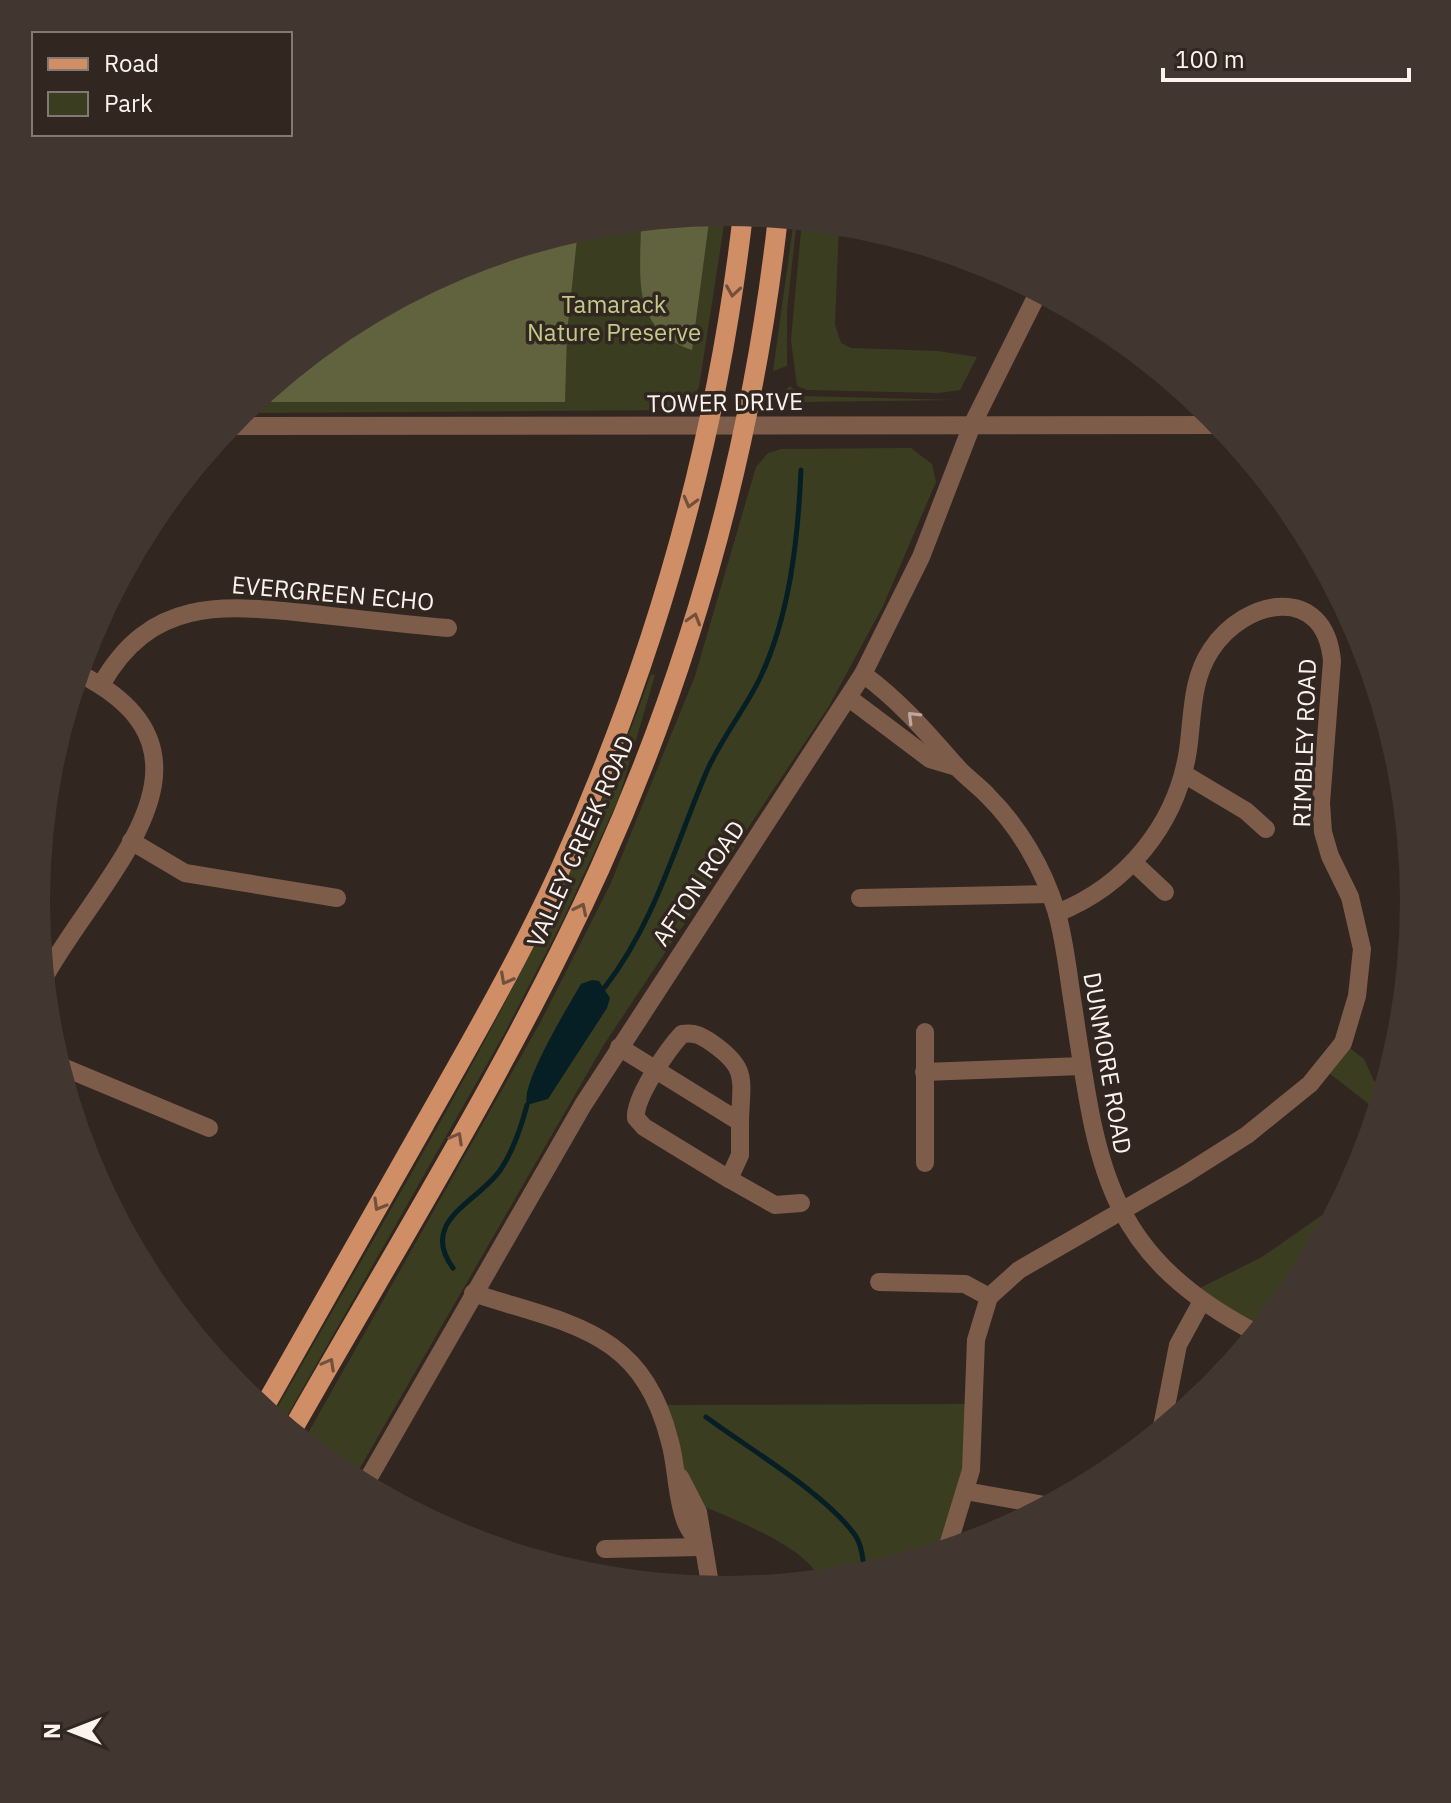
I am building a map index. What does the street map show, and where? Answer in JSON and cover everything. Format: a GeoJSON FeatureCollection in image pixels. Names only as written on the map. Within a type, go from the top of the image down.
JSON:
{"type":"FeatureCollection","features":[{"type":"Feature","properties":{"kind":"main road","name":"VALLEY CREEK ROAD"},"geometry":{"type":"LineString","coordinates":[[269,1399],[490,1008],[563,863],[641,666],[675,559],[708,426],[741,226]]}},
{"type":"Feature","properties":{"kind":"main road","name":"VALLEY CREEK ROAD"},"geometry":{"type":"LineString","coordinates":[[296,1422],[534,1001],[601,867],[644,763],[682,657],[715,550],[745,425],[776,228]]}},
{"type":"Feature","properties":{"kind":"street","name":"AFTON ROAD"},"geometry":{"type":"LineString","coordinates":[[370,1476],[473,1293],[619,1047],[863,674],[921,557],[972,425],[1034,301]]}},
{"type":"Feature","properties":{"kind":"street","name":"TOWER DRIVE"},"geometry":{"type":"LineString","coordinates":[[246,426],[1204,425]]}},
{"type":"Feature","properties":{"kind":"street","name":"RIMBLEY ROAD"},"geometry":{"type":"LineString","coordinates":[[989,1297],[1019,1270],[1220,1154],[1284,1107],[1310,1084],[1339,1050],[1350,1024],[1362,973],[1362,949],[1350,897],[1330,856],[1323,832],[1321,803],[1331,643],[1309,612],[1283,605],[1261,610],[1224,632],[1199,674],[1184,774],[1168,813],[1133,862],[1097,895],[1057,913]]}},
{"type":"Feature","properties":{"kind":"street","name":"EVERGREEN ECHO"},"geometry":{"type":"LineString","coordinates":[[101,685],[133,642],[174,616],[196,609],[250,608],[448,628]]}},
{"type":"Feature","properties":{"kind":"street","name":"DUNMORE ROAD"},"geometry":{"type":"LineString","coordinates":[[863,674],[913,716],[957,767],[1008,817],[1038,866],[1057,913],[1101,1165],[1122,1211],[1164,1269],[1202,1301],[1248,1328]]}},
{"type":"Feature","properties":{"kind":"street"},"geometry":{"type":"LineString","coordinates":[[53,964],[131,841],[152,797],[154,760],[141,722],[129,705],[88,678]]}},
{"type":"Feature","properties":{"kind":"street","name":"DUNMORE ROAD"},"geometry":{"type":"LineString","coordinates":[[849,698],[930,759],[957,767]]}},
{"type":"Feature","properties":{"kind":"street"},"geometry":{"type":"LineString","coordinates":[[1184,774],[1246,811],[1266,829]]}},
{"type":"Feature","properties":{"kind":"street"},"geometry":{"type":"LineString","coordinates":[[131,841],[185,873],[337,898]]}},
{"type":"Feature","properties":{"kind":"street"},"geometry":{"type":"LineString","coordinates":[[1133,862],[1165,892]]}},
{"type":"Feature","properties":{"kind":"street"},"geometry":{"type":"LineString","coordinates":[[860,898],[1050,894]]}},
{"type":"Feature","properties":{"kind":"street"},"geometry":{"type":"LineString","coordinates":[[925,1032],[925,1163]]}},
{"type":"Feature","properties":{"kind":"street"},"geometry":{"type":"LineString","coordinates":[[729,1179],[740,1155],[739,1067],[735,1059],[701,1035],[682,1034],[636,1106],[636,1118],[644,1127],[729,1179],[775,1205],[801,1203]]}},
{"type":"Feature","properties":{"kind":"street"},"geometry":{"type":"LineString","coordinates":[[619,1047],[740,1122]]}},
{"type":"Feature","properties":{"kind":"street"},"geometry":{"type":"LineString","coordinates":[[924,1072],[1082,1066]]}},
{"type":"Feature","properties":{"kind":"street"},"geometry":{"type":"LineString","coordinates":[[72,1071],[209,1128]]}},
{"type":"Feature","properties":{"kind":"street"},"geometry":{"type":"LineString","coordinates":[[879,1282],[965,1284],[989,1297],[976,1340],[973,1447],[965,1491],[950,1538]]}},
{"type":"Feature","properties":{"kind":"street"},"geometry":{"type":"LineString","coordinates":[[473,1293],[581,1328],[608,1340],[644,1376],[659,1405],[685,1521],[701,1547],[708,1577]]}},
{"type":"Feature","properties":{"kind":"street"},"geometry":{"type":"LineString","coordinates":[[1164,1414],[1178,1345],[1202,1301]]}},
{"type":"Feature","properties":{"kind":"street"},"geometry":{"type":"LineString","coordinates":[[965,1491],[1032,1503]]}},
{"type":"Feature","properties":{"kind":"street"},"geometry":{"type":"LineString","coordinates":[[605,1549],[701,1547]]}},
{"type":"Feature","properties":{"kind":"green space"},"geometry":{"type":"Polygon","coordinates":[[[708,226],[692,350],[657,328],[648,314],[641,280],[641,232],[708,226]]]}},
{"type":"Feature","properties":{"kind":"green space","name":"Tamarack Nature Preserve"},"geometry":{"type":"Polygon","coordinates":[[[724,226],[699,387],[693,397],[676,410],[260,413],[314,366],[350,340],[388,316],[467,277],[551,249],[594,239],[681,227],[724,226]]]}},
{"type":"Feature","properties":{"kind":"green space"},"geometry":{"type":"Polygon","coordinates":[[[793,230],[796,230],[787,310],[787,366],[773,371],[793,230]]]}},
{"type":"Feature","properties":{"kind":"green space"},"geometry":{"type":"Polygon","coordinates":[[[801,231],[838,236],[835,325],[841,343],[851,348],[938,351],[977,357],[960,390],[939,393],[807,390],[797,386],[791,340],[801,231]]]}},
{"type":"Feature","properties":{"kind":"green space"},"geometry":{"type":"Polygon","coordinates":[[[577,243],[567,333],[565,402],[271,402],[314,366],[388,316],[467,277],[577,243]]]}},
{"type":"Feature","properties":{"kind":"green space"},"geometry":{"type":"Polygon","coordinates":[[[790,386],[802,396],[958,400],[802,402],[782,393],[790,386]]]}},
{"type":"Feature","properties":{"kind":"green space"},"geometry":{"type":"Polygon","coordinates":[[[911,448],[932,464],[936,482],[883,606],[829,706],[603,1046],[359,1469],[308,1432],[541,1021],[610,885],[695,676],[756,467],[768,453],[781,449],[911,448]]]}},
{"type":"Feature","properties":{"kind":"green space"},"geometry":{"type":"Polygon","coordinates":[[[651,674],[655,675],[619,798],[562,922],[503,1036],[288,1415],[278,1407],[478,1053],[572,867],[614,772],[651,674]]]}},
{"type":"Feature","properties":{"kind":"green space"},"geometry":{"type":"Polygon","coordinates":[[[1343,1043],[1364,1059],[1376,1082],[1369,1104],[1324,1069],[1343,1043]]]}},
{"type":"Feature","properties":{"kind":"green space"},"geometry":{"type":"Polygon","coordinates":[[[1324,1214],[1287,1277],[1249,1328],[1192,1292],[1262,1257],[1324,1214]]]}},
{"type":"Feature","properties":{"kind":"green space"},"geometry":{"type":"Polygon","coordinates":[[[975,1404],[949,1539],[900,1554],[814,1571],[802,1557],[766,1535],[695,1503],[659,1405],[975,1404]]]}},
{"type":"Feature","properties":{"kind":"water"},"geometry":{"type":"Polygon","coordinates":[[[599,981],[610,998],[607,1008],[548,1099],[527,1105],[531,1080],[547,1044],[581,984],[599,981]]]}},
{"type":"Feature","properties":{"kind":"waterway"},"geometry":{"type":"LineString","coordinates":[[605,987],[622,963],[650,911],[712,761],[754,690],[770,654],[791,576],[801,470]]}},
{"type":"Feature","properties":{"kind":"waterway"},"geometry":{"type":"LineString","coordinates":[[453,1268],[444,1251],[443,1237],[447,1224],[501,1169],[517,1138],[527,1105]]}},
{"type":"Feature","properties":{"kind":"waterway"},"geometry":{"type":"LineString","coordinates":[[706,1417],[825,1503],[855,1535],[863,1563]]}}]}
